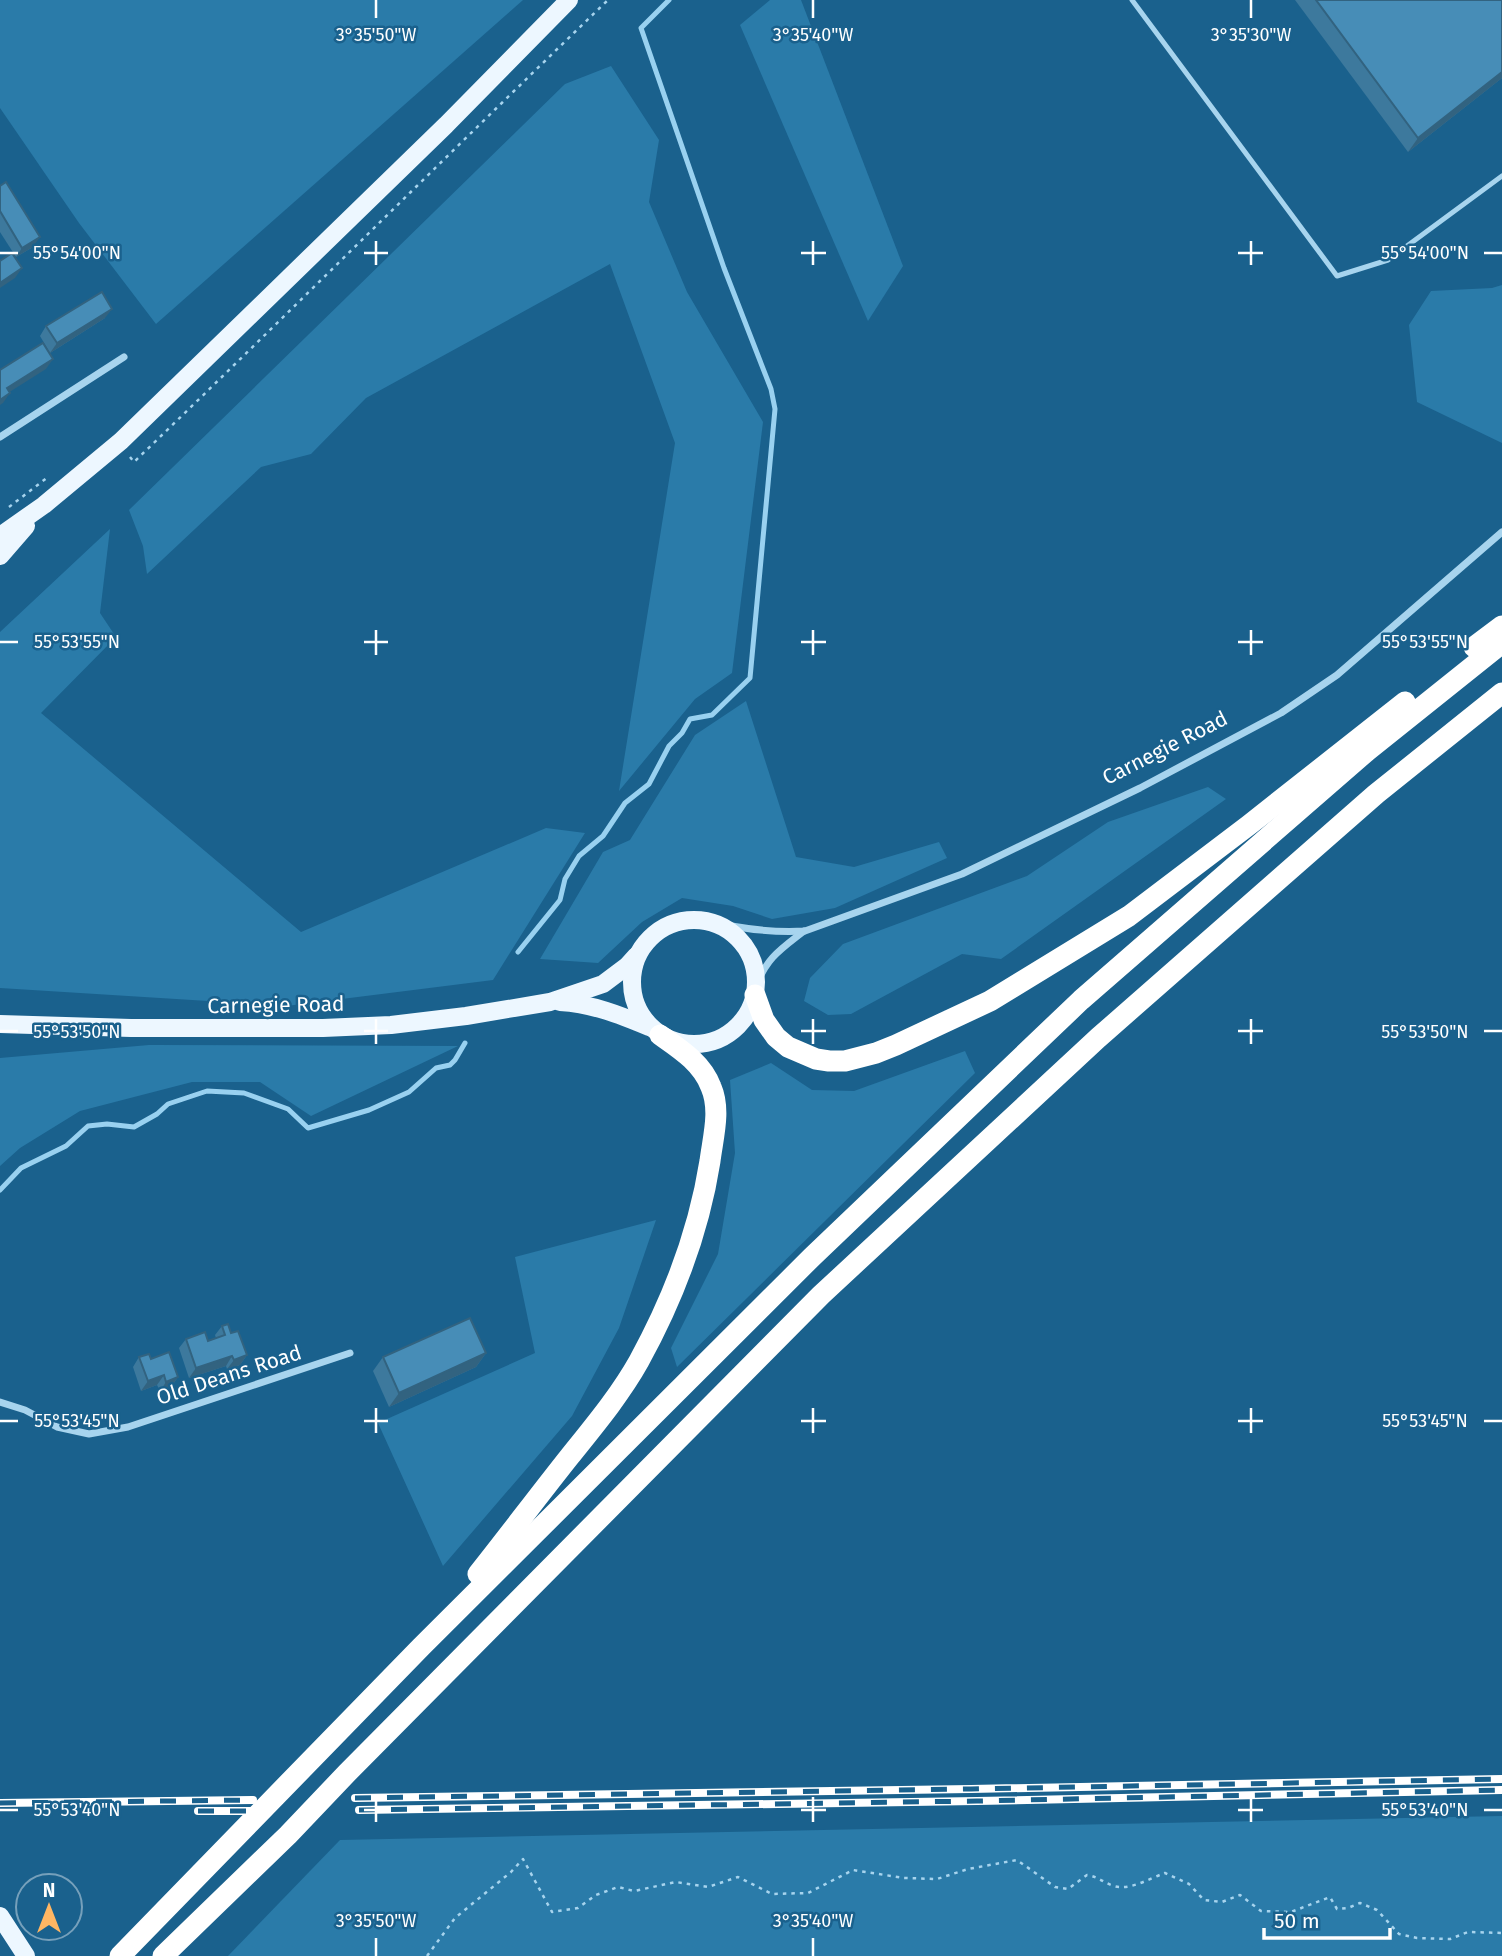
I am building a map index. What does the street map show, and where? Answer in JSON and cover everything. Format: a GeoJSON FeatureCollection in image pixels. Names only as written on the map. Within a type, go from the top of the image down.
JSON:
{"type":"FeatureCollection","features":[{"type":"Feature","properties":{"kind":"highway"},"geometry":{"type":"LineString","coordinates":[[756,991],[764,1020],[776,1037],[803,1055],[829,1061],[860,1058],[886,1049],[990,1002],[1129,916],[1250,825],[1502,625]]}},
{"type":"Feature","properties":{"kind":"highway"},"geometry":{"type":"LineString","coordinates":[[120,1956],[421,1647],[812,1257],[1081,1000],[1367,751],[1502,643]]}},
{"type":"Feature","properties":{"kind":"highway"},"geometry":{"type":"LineString","coordinates":[[163,1956],[288,1835],[821,1295],[1098,1038],[1376,794],[1502,693]]}},
{"type":"Feature","properties":{"kind":"highway"},"geometry":{"type":"LineString","coordinates":[[421,1647],[601,1416],[638,1362],[682,1267],[706,1182],[716,1122],[716,1104],[712,1087],[702,1070],[655,1031]]}},
{"type":"Feature","properties":{"kind":"main road"},"geometry":{"type":"LineString","coordinates":[[0,536],[44,505],[121,441],[437,135],[569,0]]}},
{"type":"Feature","properties":{"kind":"main road"},"geometry":{"type":"LineString","coordinates":[[0,556],[44,505]]}},
{"type":"Feature","properties":{"kind":"main road"},"geometry":{"type":"LineString","coordinates":[[687,919],[708,921],[724,927],[739,938],[755,969],[756,991],[748,1014],[735,1029],[718,1040],[698,1044],[678,1043],[655,1031],[640,1015],[631,986],[632,970],[636,956],[649,938],[666,926],[687,919]]}},
{"type":"Feature","properties":{"kind":"main road","name":"Carnegie Road"},"geometry":{"type":"LineString","coordinates":[[0,1024],[131,1028],[323,1028],[391,1025],[550,1002],[603,984],[636,956]]}},
{"type":"Feature","properties":{"kind":"main road","name":"Carnegie Road"},"geometry":{"type":"LineString","coordinates":[[550,1002],[590,1005],[655,1031]]}},
{"type":"Feature","properties":{"kind":"main road"},"geometry":{"type":"LineString","coordinates":[[0,1916],[24,1953]]}},
{"type":"Feature","properties":{"kind":"street"},"geometry":{"type":"LineString","coordinates":[[0,438],[124,357]]}},
{"type":"Feature","properties":{"kind":"street","name":"Carnegie Road"},"geometry":{"type":"LineString","coordinates":[[708,921],[757,932],[805,931],[962,874],[1140,788],[1281,713],[1337,675],[1502,532]]}},
{"type":"Feature","properties":{"kind":"street","name":"Carnegie Road"},"geometry":{"type":"LineString","coordinates":[[756,991],[766,963],[805,931]]}},
{"type":"Feature","properties":{"kind":"street","name":"Old Deans Road"},"geometry":{"type":"LineString","coordinates":[[0,1402],[25,1410],[57,1427],[89,1434],[128,1427],[350,1353]]}},
{"type":"Feature","properties":{"kind":"lane"},"geometry":{"type":"LineString","coordinates":[[1132,0],[1337,276],[1388,260],[1502,176]]}},
{"type":"Feature","properties":{"kind":"path"},"geometry":{"type":"LineString","coordinates":[[427,1956],[455,1918],[523,1859],[552,1912],[578,1908],[596,1895],[618,1887],[634,1891],[676,1882],[708,1887],[738,1877],[772,1894],[808,1893],[853,1870],[904,1878],[937,1879],[968,1869],[1017,1860],[1055,1887],[1068,1889],[1087,1875],[1097,1876],[1114,1886],[1128,1887],[1165,1873],[1189,1884],[1204,1900],[1222,1902],[1240,1895],[1261,1911],[1291,1912],[1330,1897],[1337,1909],[1360,1903],[1377,1910],[1399,1934],[1417,1938],[1450,1939],[1468,1932],[1502,1933]]}},
{"type":"Feature","properties":{"kind":"shaded area"},"geometry":{"type":"Polygon","coordinates":[[[0,0],[523,0],[156,324],[79,223],[0,108],[0,0]]]}},
{"type":"Feature","properties":{"kind":"shaded area"},"geometry":{"type":"Polygon","coordinates":[[[770,0],[801,0],[903,266],[868,321],[740,25],[770,0]]]}},
{"type":"Feature","properties":{"kind":"shaded area"},"geometry":{"type":"Polygon","coordinates":[[[611,66],[659,140],[649,202],[687,292],[763,422],[732,673],[695,699],[619,791],[675,443],[610,264],[366,398],[311,454],[261,467],[147,574],[143,546],[129,510],[565,84],[611,66]]]}},
{"type":"Feature","properties":{"kind":"shaded area"},"geometry":{"type":"Polygon","coordinates":[[[1502,285],[1502,443],[1417,402],[1409,325],[1431,291],[1492,288],[1502,285]]]}},
{"type":"Feature","properties":{"kind":"shaded area"},"geometry":{"type":"Polygon","coordinates":[[[110,529],[100,613],[116,637],[41,713],[301,932],[546,828],[585,833],[493,980],[286,1006],[0,988],[0,632],[110,529]]]}},
{"type":"Feature","properties":{"kind":"shaded area"},"geometry":{"type":"Polygon","coordinates":[[[746,701],[796,857],[854,867],[939,842],[947,858],[835,908],[772,919],[733,906],[682,898],[642,922],[598,963],[540,959],[603,852],[630,840],[695,735],[746,701]]]}},
{"type":"Feature","properties":{"kind":"shaded area"},"geometry":{"type":"Polygon","coordinates":[[[1208,787],[1226,799],[1001,959],[962,954],[851,1014],[828,1015],[804,1001],[810,978],[843,944],[1027,876],[1108,822],[1208,787]]]}},
{"type":"Feature","properties":{"kind":"shaded area"},"geometry":{"type":"Polygon","coordinates":[[[149,1045],[458,1046],[311,1116],[260,1082],[192,1082],[80,1111],[20,1148],[0,1166],[0,1058],[149,1045]]]}},
{"type":"Feature","properties":{"kind":"shaded area"},"geometry":{"type":"Polygon","coordinates":[[[965,1051],[975,1073],[677,1367],[671,1348],[718,1254],[735,1153],[730,1080],[771,1063],[812,1090],[854,1091],[965,1051]]]}},
{"type":"Feature","properties":{"kind":"shaded area"},"geometry":{"type":"Polygon","coordinates":[[[656,1220],[619,1328],[572,1416],[443,1566],[378,1423],[535,1353],[515,1257],[656,1220]]]}},
{"type":"Feature","properties":{"kind":"shaded area"},"geometry":{"type":"Polygon","coordinates":[[[1502,1816],[1502,1956],[228,1956],[340,1840],[1502,1816]]]}},
{"type":"Feature","properties":{"kind":"building"},"geometry":{"type":"Polygon","coordinates":[[[1316,0],[1502,0],[1502,72],[1418,138],[1316,0]]]}},
{"type":"Feature","properties":{"kind":"building"},"geometry":{"type":"Polygon","coordinates":[[[6,182],[40,237],[22,248],[0,211],[0,186],[6,182]]]}},
{"type":"Feature","properties":{"kind":"building"},"geometry":{"type":"Polygon","coordinates":[[[12,253],[22,268],[0,283],[0,261],[12,253]]]}},
{"type":"Feature","properties":{"kind":"building"},"geometry":{"type":"Polygon","coordinates":[[[102,292],[112,309],[57,343],[46,326],[102,292]]]}},
{"type":"Feature","properties":{"kind":"building"},"geometry":{"type":"Polygon","coordinates":[[[43,343],[53,359],[7,388],[10,393],[0,400],[0,370],[43,343]]]}},
{"type":"Feature","properties":{"kind":"building"},"geometry":{"type":"Polygon","coordinates":[[[470,1318],[486,1353],[399,1393],[383,1357],[470,1318]]]}},
{"type":"Feature","properties":{"kind":"building"},"geometry":{"type":"Polygon","coordinates":[[[228,1324],[231,1333],[238,1331],[247,1355],[234,1360],[232,1356],[196,1368],[186,1339],[205,1332],[208,1341],[225,1335],[222,1326],[228,1324]]]}},
{"type":"Feature","properties":{"kind":"building"},"geometry":{"type":"Polygon","coordinates":[[[169,1352],[178,1377],[166,1382],[164,1375],[148,1381],[139,1357],[149,1354],[151,1359],[169,1352]]]}},
{"type":"Feature","properties":{"kind":"waterway"},"geometry":{"type":"LineString","coordinates":[[518,952],[560,900],[565,879],[579,856],[603,836],[625,803],[649,784],[669,746],[682,733],[690,719],[712,715],[750,678],[775,409],[771,389],[724,268],[641,28],[669,0]]}},
{"type":"Feature","properties":{"kind":"waterway"},"geometry":{"type":"LineString","coordinates":[[0,1190],[21,1168],[66,1146],[88,1126],[107,1124],[134,1127],[157,1114],[168,1104],[207,1091],[244,1093],[288,1109],[308,1128],[369,1110],[409,1092],[436,1068],[450,1065],[465,1043]]}},
{"type":"Feature","properties":{"kind":"railway"},"geometry":{"type":"LineString","coordinates":[[355,1798],[1502,1779]]}},
{"type":"Feature","properties":{"kind":"railway"},"geometry":{"type":"LineString","coordinates":[[359,1810],[1502,1790]]}},
{"type":"Feature","properties":{"kind":"railway"},"geometry":{"type":"LineString","coordinates":[[0,1803],[253,1800]]}},
{"type":"Feature","properties":{"kind":"railway"},"geometry":{"type":"LineString","coordinates":[[198,1811],[251,1811]]}}]}
